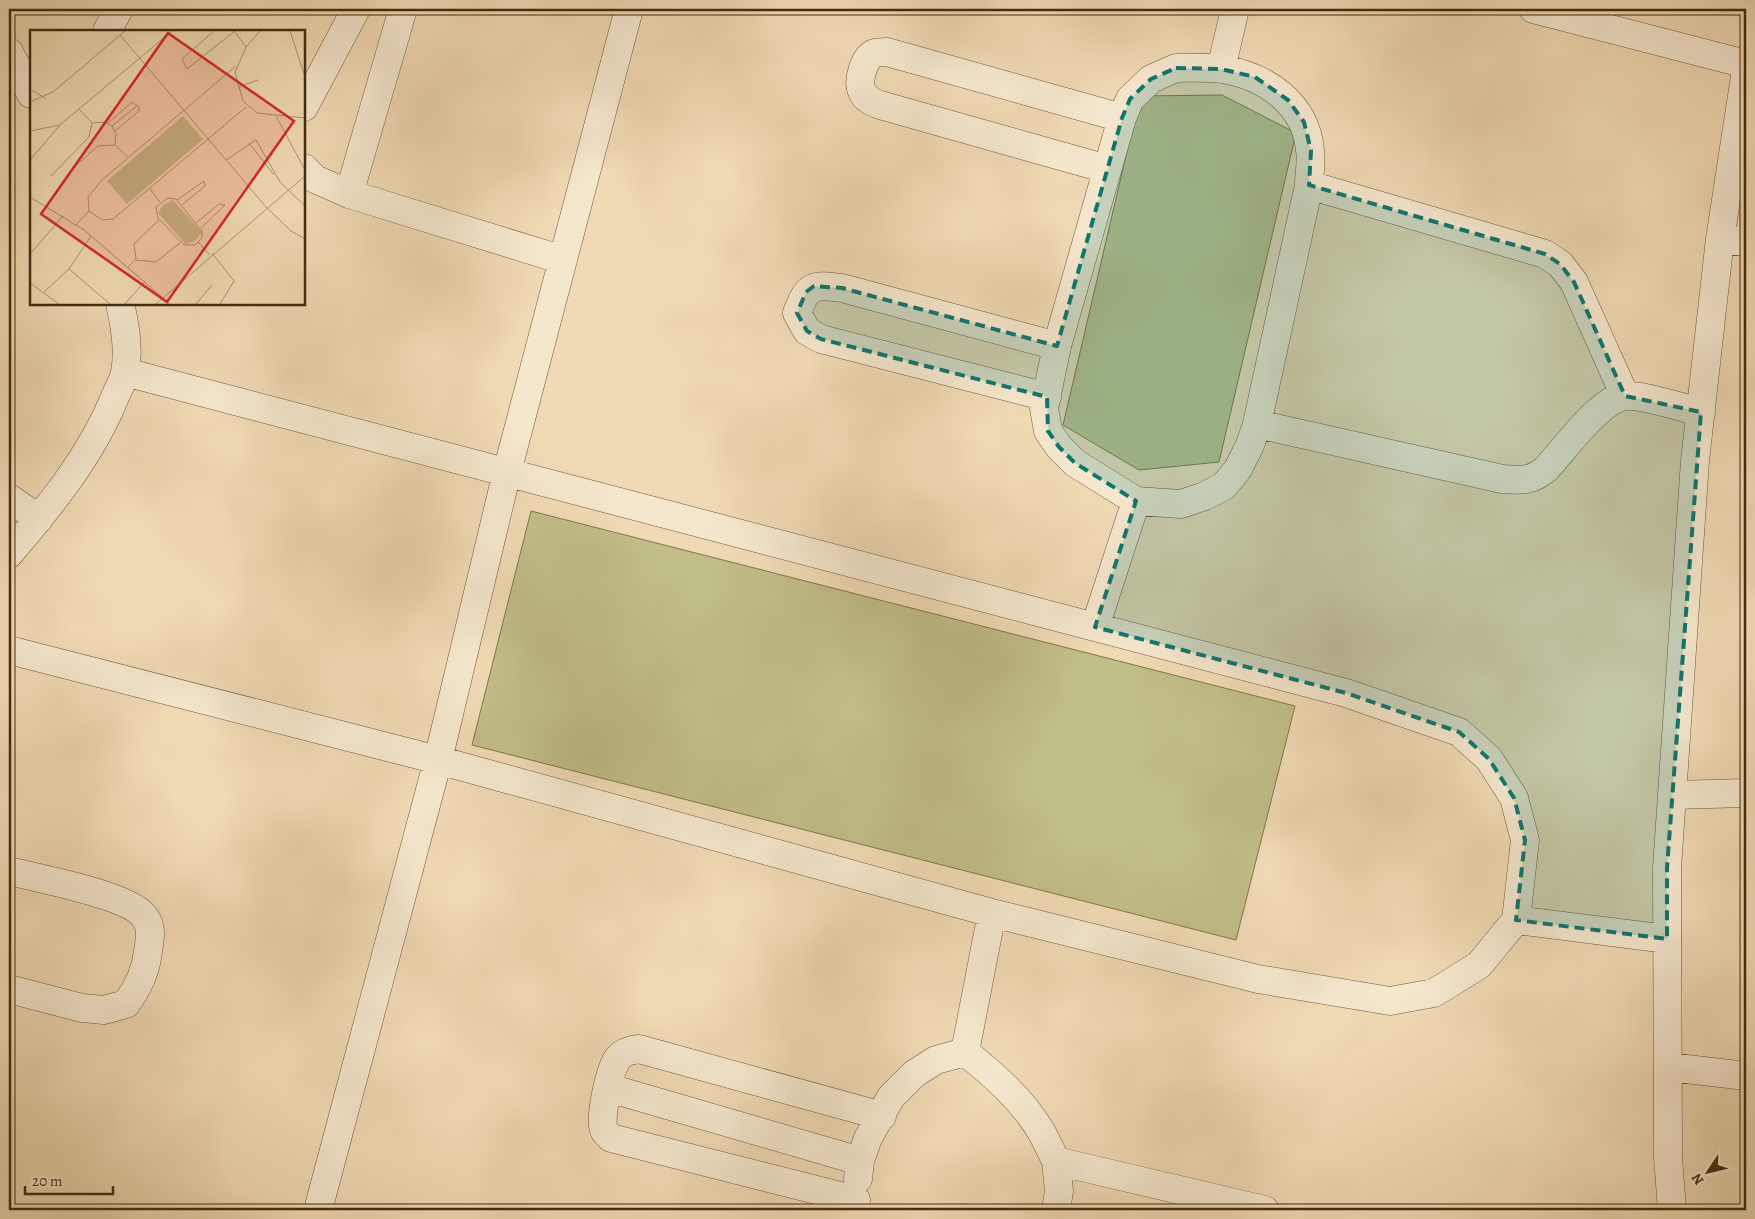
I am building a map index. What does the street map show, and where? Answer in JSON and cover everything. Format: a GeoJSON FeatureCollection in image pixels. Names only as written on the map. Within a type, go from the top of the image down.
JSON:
{"type":"FeatureCollection","features":[{"type":"Feature","properties":{"kind":"street"},"geometry":{"type":"LineString","coordinates":[[108,30],[119,9]]}},
{"type":"Feature","properties":{"kind":"street"},"geometry":{"type":"LineString","coordinates":[[305,105],[356,9]]}},
{"type":"Feature","properties":{"kind":"street"},"geometry":{"type":"LineString","coordinates":[[348,194],[403,9]]}},
{"type":"Feature","properties":{"kind":"street"},"geometry":{"type":"LineString","coordinates":[[318,1210],[438,760],[507,472],[629,9]]}},
{"type":"Feature","properties":{"kind":"street"},"geometry":{"type":"LineString","coordinates":[[1222,69],[1235,9]]}},
{"type":"Feature","properties":{"kind":"street"},"geometry":{"type":"LineString","coordinates":[[1533,9],[1746,64]]}},
{"type":"Feature","properties":{"kind":"street"},"geometry":{"type":"LineString","coordinates":[[9,52],[30,92]]}},
{"type":"Feature","properties":{"kind":"street"},"geometry":{"type":"LineString","coordinates":[[1107,169],[880,105],[867,99],[861,90],[861,76],[864,65],[869,57],[876,52],[887,52],[1122,118]]}},
{"type":"Feature","properties":{"kind":"street"},"geometry":{"type":"LineString","coordinates":[[1176,68],[1222,69],[1255,77],[1288,100],[1304,122],[1310,151],[1308,185],[1257,424],[1250,445],[1238,469],[1224,486],[1205,496],[1181,504],[1136,501],[1075,463],[1059,447],[1048,430],[1044,408],[1057,346],[1122,118],[1130,99],[1151,78],[1176,68]]}},
{"type":"Feature","properties":{"kind":"street"},"geometry":{"type":"LineString","coordinates":[[1672,1210],[1668,1157],[1667,868],[1695,461],[1701,412],[1733,240],[1746,70]]}},
{"type":"Feature","properties":{"kind":"street"},"geometry":{"type":"LineString","coordinates":[[305,169],[315,179],[348,194],[563,260]]}},
{"type":"Feature","properties":{"kind":"street"},"geometry":{"type":"LineString","coordinates":[[1308,185],[1545,254],[1560,264],[1574,282],[1625,396]]}},
{"type":"Feature","properties":{"kind":"street"},"geometry":{"type":"LineString","coordinates":[[1047,397],[821,339],[807,331],[797,313],[806,292],[814,286],[842,288],[1057,346]]}},
{"type":"Feature","properties":{"kind":"street"},"geometry":{"type":"LineString","coordinates":[[9,554],[39,519],[73,474],[104,424],[125,372],[125,328],[120,305]]}},
{"type":"Feature","properties":{"kind":"street"},"geometry":{"type":"LineString","coordinates":[[9,650],[438,760],[992,913],[1258,979],[1390,1001],[1434,994],[1479,965],[1516,920],[1525,840],[1514,798],[1489,759],[1459,732],[1346,693],[125,372]]}},
{"type":"Feature","properties":{"kind":"street"},"geometry":{"type":"LineString","coordinates":[[1257,424],[1502,480],[1523,480],[1536,477],[1546,469],[1600,407],[1614,399],[1625,396],[1640,397],[1701,412]]}},
{"type":"Feature","properties":{"kind":"street"},"geometry":{"type":"LineString","coordinates":[[9,498],[39,519]]}},
{"type":"Feature","properties":{"kind":"street"},"geometry":{"type":"LineString","coordinates":[[1095,627],[1136,501]]}},
{"type":"Feature","properties":{"kind":"street"},"geometry":{"type":"LineString","coordinates":[[1673,795],[1746,793]]}},
{"type":"Feature","properties":{"kind":"street"},"geometry":{"type":"LineString","coordinates":[[9,871],[105,895],[131,904],[144,915],[151,929],[148,956],[142,979],[126,1004],[104,1010],[82,1008],[9,989]]}},
{"type":"Feature","properties":{"kind":"street"},"geometry":{"type":"LineString","coordinates":[[965,1052],[992,913]]}},
{"type":"Feature","properties":{"kind":"street"},"geometry":{"type":"LineString","coordinates":[[1516,920],[1668,938]]}},
{"type":"Feature","properties":{"kind":"street"},"geometry":{"type":"LineString","coordinates":[[882,1116],[639,1049],[627,1051],[619,1057],[613,1068],[602,1117],[604,1131],[611,1138],[858,1205],[860,1161],[868,1138],[882,1116],[891,1097],[914,1074],[936,1060],[965,1052]]}},
{"type":"Feature","properties":{"kind":"street"},"geometry":{"type":"LineString","coordinates":[[965,1052],[990,1072],[1018,1101],[1041,1132],[1056,1161],[1059,1191],[1056,1210]]}},
{"type":"Feature","properties":{"kind":"street"},"geometry":{"type":"LineString","coordinates":[[1668,1066],[1746,1076]]}},
{"type":"Feature","properties":{"kind":"street"},"geometry":{"type":"LineString","coordinates":[[609,1088],[860,1161]]}},
{"type":"Feature","properties":{"kind":"street"},"geometry":{"type":"LineString","coordinates":[[1056,1161],[1265,1210]]}},
{"type":"Feature","properties":{"kind":"highlighted area"},"geometry":{"type":"Polygon","coordinates":[[[1176,68],[1221,69],[1255,77],[1288,100],[1304,122],[1311,151],[1309,185],[1545,254],[1560,264],[1574,282],[1625,396],[1701,412],[1667,868],[1667,939],[1516,920],[1525,840],[1514,798],[1489,759],[1459,732],[1346,693],[1095,627],[1136,501],[1075,463],[1059,447],[1048,431],[1047,397],[821,339],[807,331],[797,313],[806,292],[814,286],[842,288],[1057,346],[1122,118],[1130,99],[1151,79],[1176,68]]]}},
{"type":"Feature","properties":{"kind":"shaded area"},"geometry":{"type":"Polygon","coordinates":[[[1222,95],[1296,133],[1219,462],[1139,470],[1063,425],[1140,96],[1222,95]]]}},
{"type":"Feature","properties":{"kind":"shaded area"},"geometry":{"type":"Polygon","coordinates":[[[531,511],[1295,706],[1236,940],[472,745],[531,511]]]}}]}
